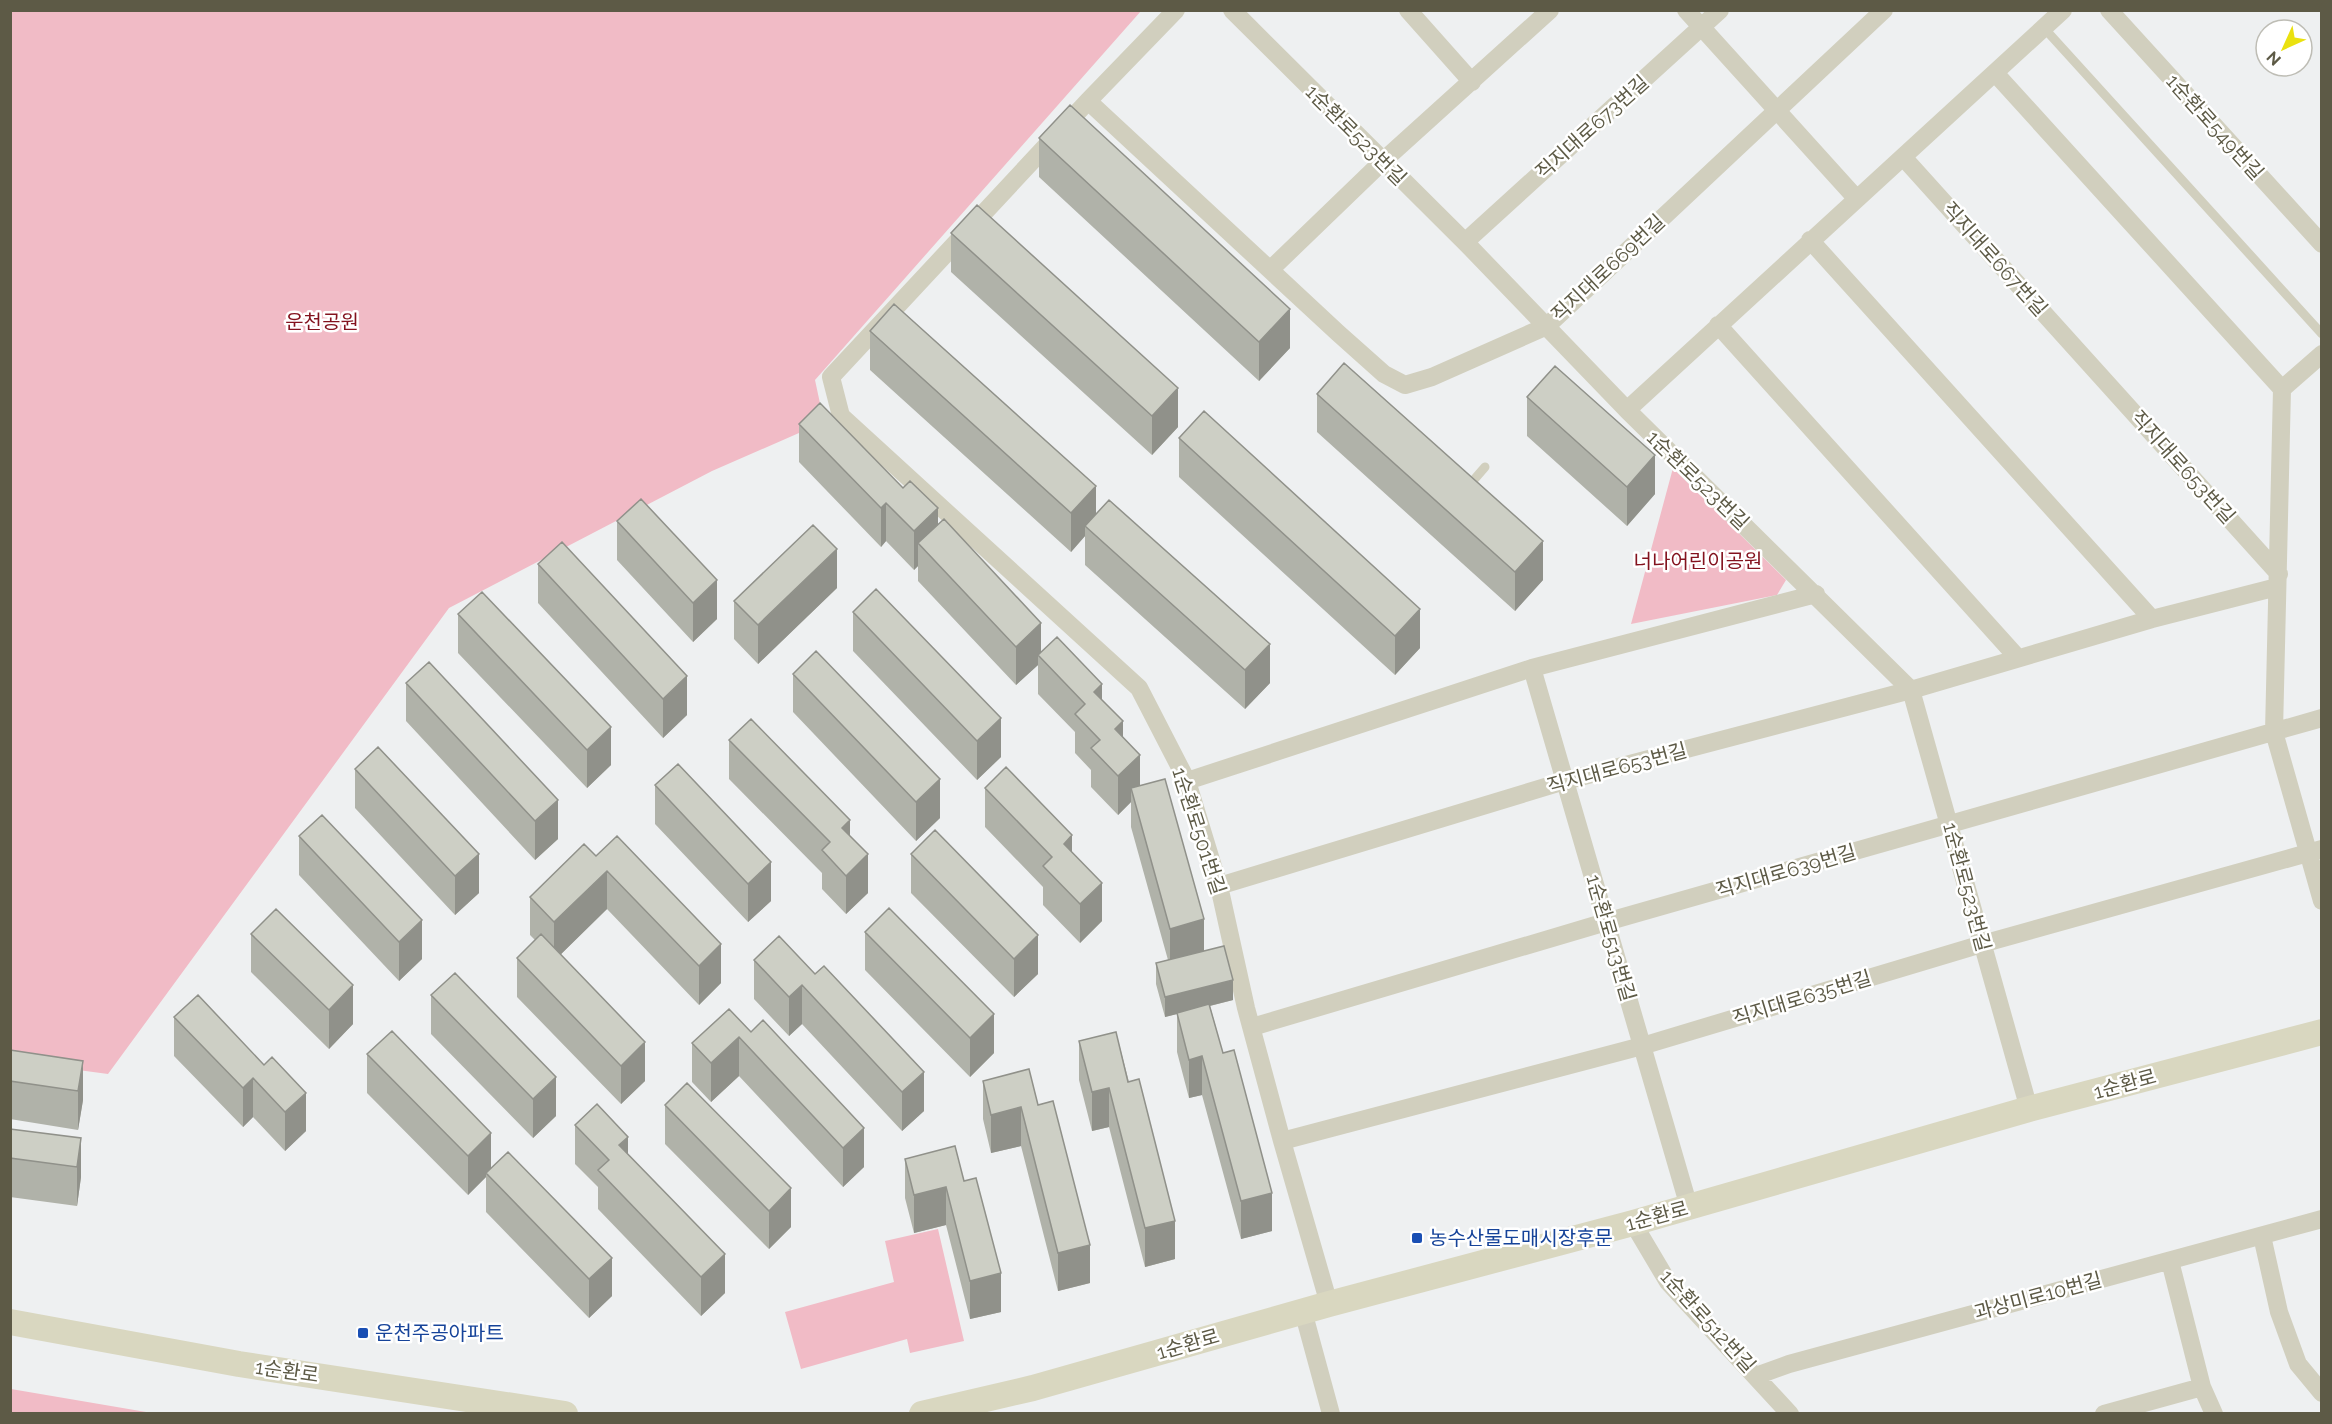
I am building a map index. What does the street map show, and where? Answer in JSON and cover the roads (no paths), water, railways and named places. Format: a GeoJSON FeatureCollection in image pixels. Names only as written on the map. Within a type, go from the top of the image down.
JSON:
{"type":"FeatureCollection","features":[{"type":"Feature","properties":{"kind":"street"},"geometry":{"type":"LineString","coordinates":[[1088,101],[1176,10]]}},
{"type":"Feature","properties":{"kind":"street","name":"1순환로523번길"},"geometry":{"type":"LineString","coordinates":[[1232,10],[1465,242],[1627,410],[1911,690],[1951,824],[2028,1109]]}},
{"type":"Feature","properties":{"kind":"street"},"geometry":{"type":"LineString","coordinates":[[1408,10],[1472,82]]}},
{"type":"Feature","properties":{"kind":"street"},"geometry":{"type":"LineString","coordinates":[[1271,269],[1383,161],[1550,10]]}},
{"type":"Feature","properties":{"kind":"street"},"geometry":{"type":"LineString","coordinates":[[1686,10],[1856,198]]}},
{"type":"Feature","properties":{"kind":"street","name":"직지대로673번길"},"geometry":{"type":"LineString","coordinates":[[1465,242],[1720,10]]}},
{"type":"Feature","properties":{"kind":"street","name":"직지대로669번길"},"geometry":{"type":"LineString","coordinates":[[1088,101],[1384,374],[1405,386],[1432,377],[1547,326],[1884,10]]}},
{"type":"Feature","properties":{"kind":"street"},"geometry":{"type":"LineString","coordinates":[[1627,410],[2063,10]]}},
{"type":"Feature","properties":{"kind":"street","name":"1순환로549번길"},"geometry":{"type":"LineString","coordinates":[[2109,10],[2322,244]]}},
{"type":"Feature","properties":{"kind":"street"},"geometry":{"type":"LineString","coordinates":[[1995,73],[2282,389],[2274,732],[2314,851],[2322,901]]}},
{"type":"Feature","properties":{"kind":"street","name":"1순환로501번길"},"geometry":{"type":"LineString","coordinates":[[1088,101],[831,377],[841,416],[1138,688],[1188,781],[1219,886],[1282,1141],[1329,1304]]}},
{"type":"Feature","properties":{"kind":"street","name":"직지대로667번길"},"geometry":{"type":"LineString","coordinates":[[1903,157],[2086,360]]}},
{"type":"Feature","properties":{"kind":"street"},"geometry":{"type":"LineString","coordinates":[[1810,240],[2152,618]]}},
{"type":"Feature","properties":{"kind":"street"},"geometry":{"type":"LineString","coordinates":[[1718,325],[2017,657]]}},
{"type":"Feature","properties":{"kind":"street"},"geometry":{"type":"LineString","coordinates":[[2282,389],[2322,354]]}},
{"type":"Feature","properties":{"kind":"street","name":"직지대로653번길"},"geometry":{"type":"LineString","coordinates":[[1219,886],[1565,781],[1911,690],[2278,580],[2086,360]]}},
{"type":"Feature","properties":{"kind":"street"},"geometry":{"type":"LineString","coordinates":[[1188,781],[1532,668],[1816,594]]}},
{"type":"Feature","properties":{"kind":"street","name":"1순환로513번길"},"geometry":{"type":"LineString","coordinates":[[1532,668],[1689,1207]]}},
{"type":"Feature","properties":{"kind":"street","name":"직지대로639번길"},"geometry":{"type":"LineString","coordinates":[[1252,1027],[1606,922],[2322,718]]}},
{"type":"Feature","properties":{"kind":"street","name":"직지대로635번길"},"geometry":{"type":"LineString","coordinates":[[1282,1141],[1642,1046],[1982,944],[2314,851]]}},
{"type":"Feature","properties":{"kind":"street","name":"1순환로"},"geometry":{"type":"LineString","coordinates":[[922,1413],[1033,1388],[1303,1311],[1634,1223],[2028,1109],[2322,1032]]}},
{"type":"Feature","properties":{"kind":"street","name":"과상미로10번길"},"geometry":{"type":"LineString","coordinates":[[1756,1376],[1790,1364],[1947,1320],[2322,1220]]}},
{"type":"Feature","properties":{"kind":"street","name":"1순환로512번길"},"geometry":{"type":"LineString","coordinates":[[1634,1223],[1668,1282],[1790,1413]]}},
{"type":"Feature","properties":{"kind":"street"},"geometry":{"type":"LineString","coordinates":[[2262,1236],[2279,1312],[2298,1364],[2322,1393]]}},
{"type":"Feature","properties":{"kind":"street"},"geometry":{"type":"LineString","coordinates":[[2170,1261],[2202,1387],[2214,1413]]}},
{"type":"Feature","properties":{"kind":"street"},"geometry":{"type":"LineString","coordinates":[[1303,1311],[1331,1413]]}},
{"type":"Feature","properties":{"kind":"street","name":"1순환로"},"geometry":{"type":"LineString","coordinates":[[10,1322],[239,1364],[518,1410],[565,1413]]}},
{"type":"Feature","properties":{"kind":"street"},"geometry":{"type":"LineString","coordinates":[[2110,1413],[2202,1387]]}},
{"type":"Feature","properties":{"kind":"lane"},"geometry":{"type":"LineString","coordinates":[[2044,28],[2322,334]]}},
{"type":"Feature","properties":{"kind":"lane"},"geometry":{"type":"LineString","coordinates":[[1472,482],[1485,467]]}},
{"type":"Feature","properties":{"kind":"place","name":"농수산물도매시장후문"},"geometry":{"type":"Point","coordinates":[1417,1238]}},
{"type":"Feature","properties":{"kind":"place","name":"운천주공아파트"},"geometry":{"type":"Point","coordinates":[363,1333]}},
{"type":"Feature","properties":{"kind":"park label","name":"운천공원"},"geometry":{"type":"Point","coordinates":[322,322]}},
{"type":"Feature","properties":{"kind":"park label","name":"너나어린이공원"},"geometry":{"type":"Point","coordinates":[1698,561]}}]}
